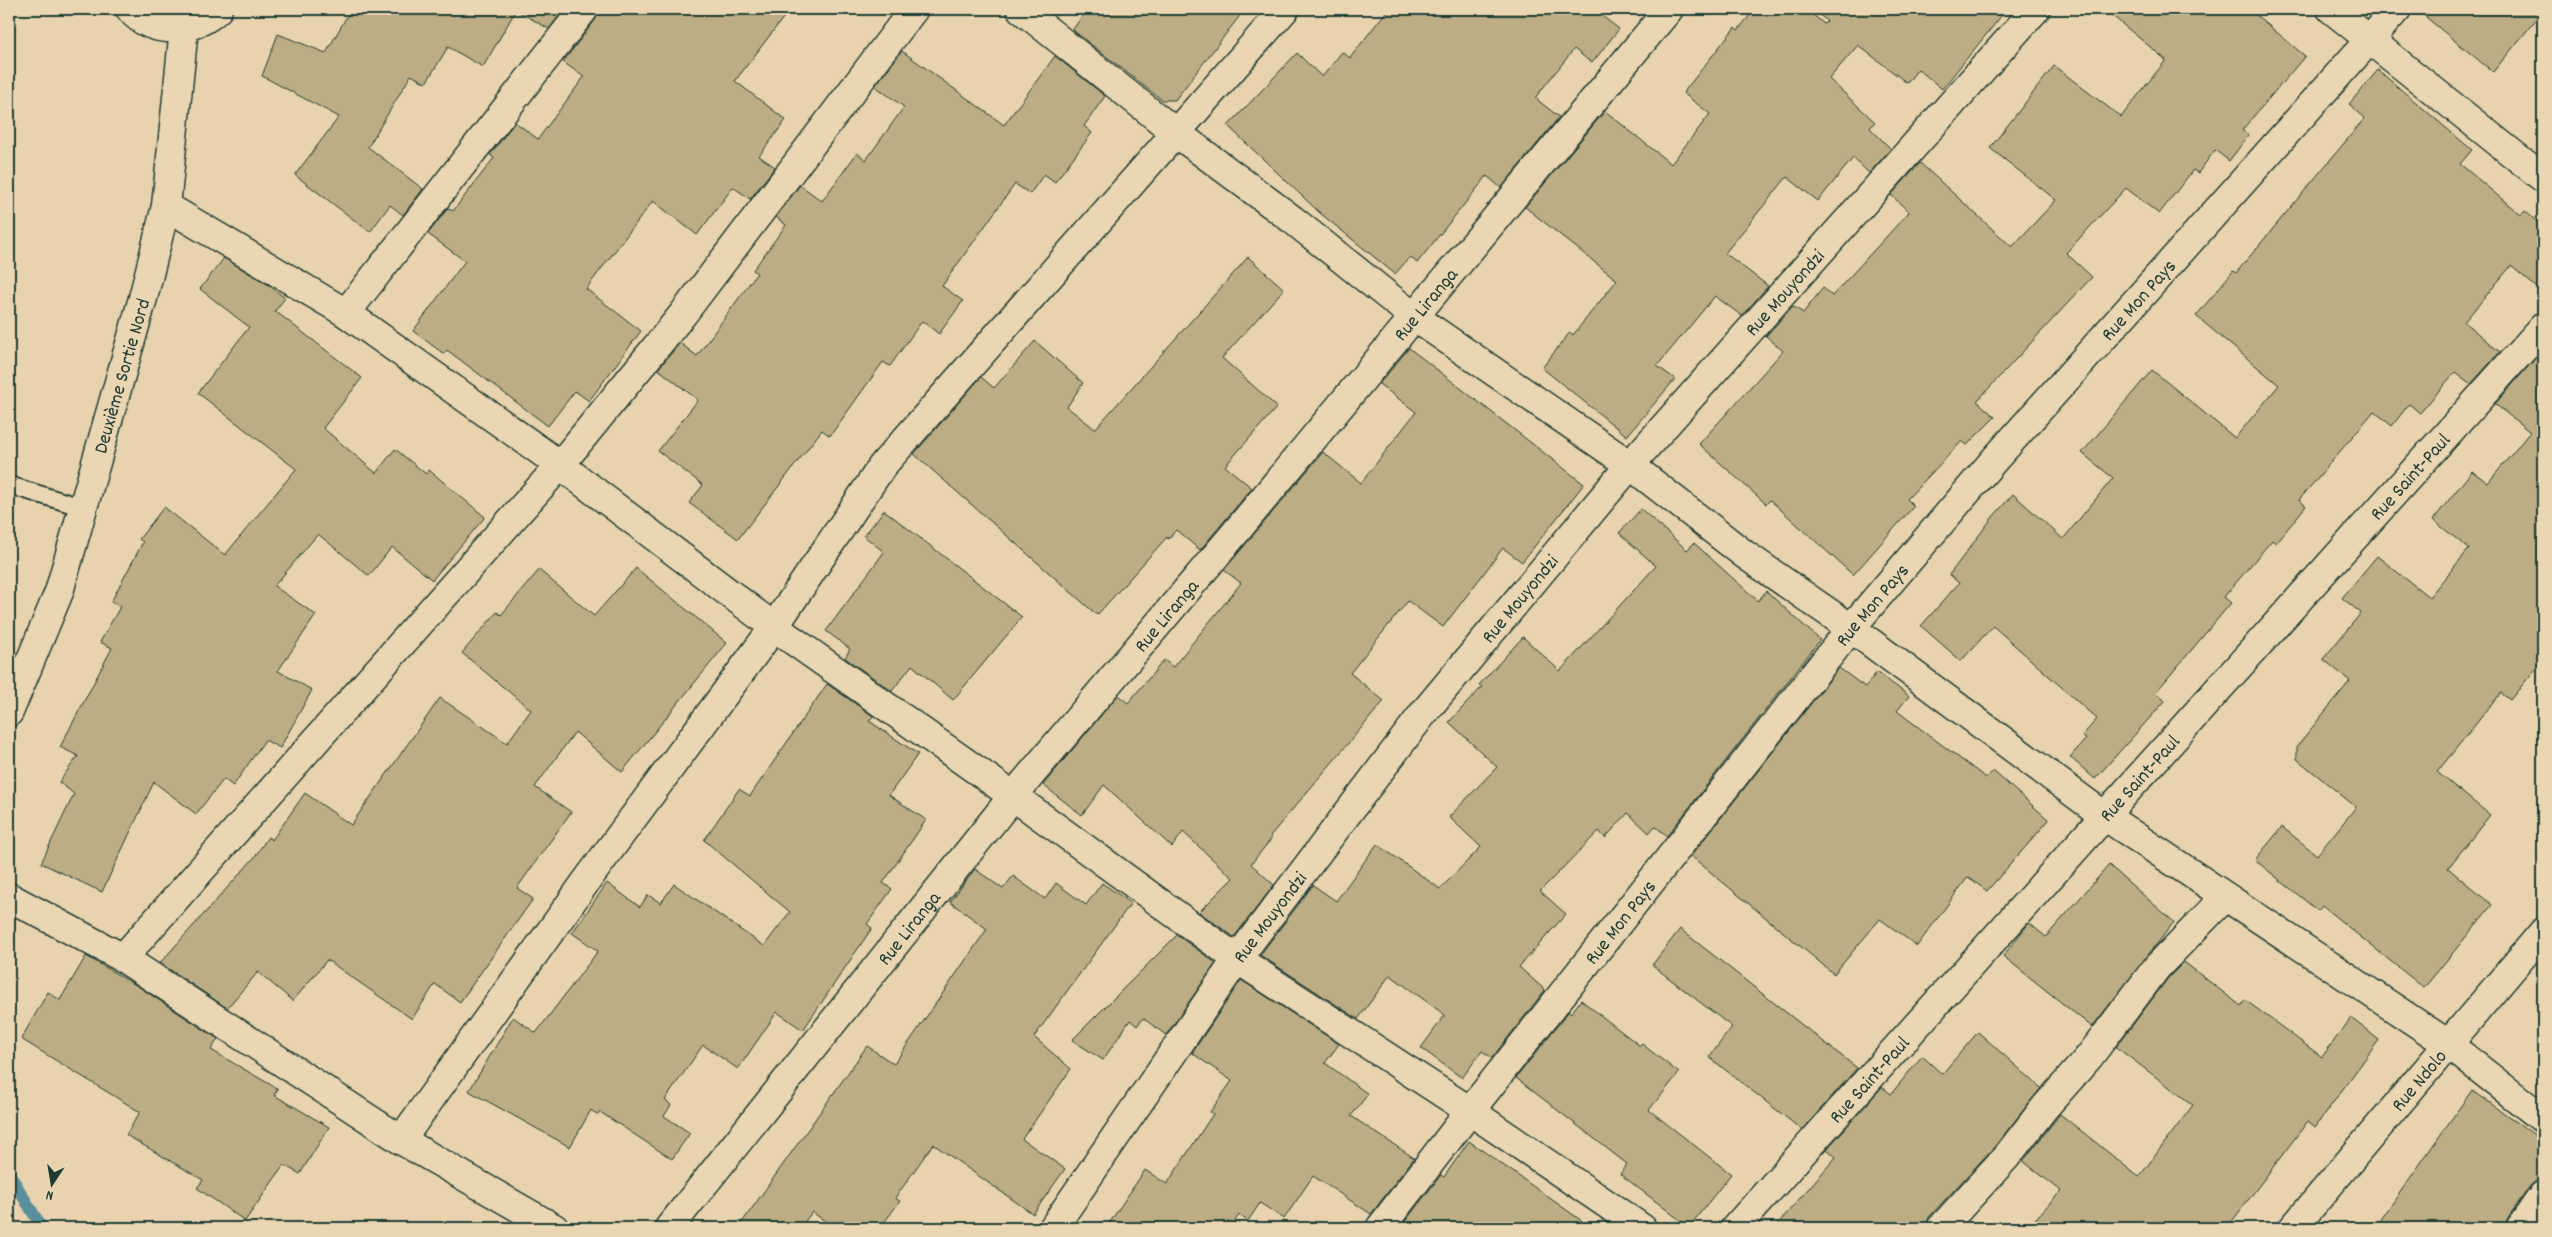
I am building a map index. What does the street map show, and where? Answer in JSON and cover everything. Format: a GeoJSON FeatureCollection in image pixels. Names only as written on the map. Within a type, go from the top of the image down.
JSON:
{"type":"FeatureCollection","features":[{"type":"Feature","properties":{"kind":"street"},"geometry":{"type":"LineString","coordinates":[[130,9],[148,23],[166,28],[184,28],[202,22],[218,9]]}},
{"type":"Feature","properties":{"kind":"street"},"geometry":{"type":"LineString","coordinates":[[346,313],[584,9]]}},
{"type":"Feature","properties":{"kind":"street"},"geometry":{"type":"LineString","coordinates":[[122,958],[560,465],[683,314],[914,9]]}},
{"type":"Feature","properties":{"kind":"street"},"geometry":{"type":"LineString","coordinates":[[1021,9],[1175,132],[1293,220],[1413,316],[1630,465],[1744,554],[1851,628],[2106,817],[2448,1044],[2543,1119]]}},
{"type":"Feature","properties":{"kind":"street"},"geometry":{"type":"LineString","coordinates":[[401,1140],[585,883],[774,627],[883,465],[1175,132],[1286,9]]}},
{"type":"Feature","properties":{"kind":"street","name":"Rue Liranga"},"geometry":{"type":"LineString","coordinates":[[669,1228],[1013,796],[1240,527],[1669,9]]}},
{"type":"Feature","properties":{"kind":"street","name":"Rue Mouyondzi"},"geometry":{"type":"LineString","coordinates":[[1053,1228],[1237,959],[1422,715],[1630,465],[2036,9]]}},
{"type":"Feature","properties":{"kind":"street"},"geometry":{"type":"LineString","coordinates":[[2332,9],[2371,38],[2543,178]]}},
{"type":"Feature","properties":{"kind":"street","name":"Rue Mon Pays"},"geometry":{"type":"LineString","coordinates":[[1380,1228],[1851,628],[1996,459],[2397,9]]}},
{"type":"Feature","properties":{"kind":"street","name":"Deuxième Sortie Nord"},"geometry":{"type":"LineString","coordinates":[[9,710],[59,592],[143,298],[166,206],[184,28]]}},
{"type":"Feature","properties":{"kind":"street"},"geometry":{"type":"LineString","coordinates":[[166,206],[346,313],[560,465],[774,627],[1013,796],[1237,959],[1470,1111],[1642,1228]]}},
{"type":"Feature","properties":{"kind":"street","name":"Rue Saint-Paul"},"geometry":{"type":"LineString","coordinates":[[1735,1228],[2543,328]]}},
{"type":"Feature","properties":{"kind":"street"},"geometry":{"type":"LineString","coordinates":[[9,897],[122,958],[401,1140],[554,1228]]}},
{"type":"Feature","properties":{"kind":"street"},"geometry":{"type":"LineString","coordinates":[[1940,1228],[2007,1156],[2045,1107],[2089,1058],[2157,967],[2225,897]]}},
{"type":"Feature","properties":{"kind":"street","name":"Rue Ndolo"},"geometry":{"type":"LineString","coordinates":[[2293,1228],[2543,932]]}},
{"type":"Feature","properties":{"kind":"street"},"geometry":{"type":"LineString","coordinates":[[2520,1228],[2543,1195]]}},
{"type":"Feature","properties":{"kind":"lane"},"geometry":{"type":"LineString","coordinates":[[9,484],[84,508]]}},
{"type":"Feature","properties":{"kind":"building"},"geometry":{"type":"Polygon","coordinates":[[[351,9],[564,9],[549,29],[516,10],[483,67],[448,47],[426,83],[411,75],[368,147],[423,189],[403,215],[390,205],[370,232],[295,175],[339,117],[262,76],[278,34],[326,53],[351,9]]]}},
{"type":"Feature","properties":{"kind":"building"},"geometry":{"type":"Polygon","coordinates":[[[599,9],[790,9],[735,81],[786,120],[759,156],[775,167],[750,199],[733,187],[697,235],[653,201],[586,289],[641,331],[589,401],[575,391],[548,426],[447,350],[444,354],[413,331],[465,261],[428,234],[448,208],[453,211],[494,158],[490,155],[515,122],[538,139],[584,77],[563,62],[596,19],[599,9]]]}},
{"type":"Feature","properties":{"kind":"building"},"geometry":{"type":"Polygon","coordinates":[[[1088,9],[1245,9],[1175,100],[1162,100],[1074,31],[1073,29],[1088,9]]]}},
{"type":"Feature","properties":{"kind":"building"},"geometry":{"type":"Polygon","coordinates":[[[1388,9],[1593,9],[1619,29],[1592,63],[1574,49],[1535,98],[1559,117],[1501,188],[1487,176],[1417,263],[1410,257],[1395,274],[1320,213],[1228,126],[1297,53],[1322,77],[1342,52],[1350,58],[1388,9]]]}},
{"type":"Feature","properties":{"kind":"building"},"geometry":{"type":"Polygon","coordinates":[[[1755,9],[1806,9],[1824,24],[1827,21],[1812,9],[2007,9],[1942,89],[1918,69],[1907,83],[1858,45],[1829,79],[1875,122],[1870,128],[1891,149],[1869,173],[1853,158],[1818,201],[1787,177],[1725,253],[1768,286],[1742,316],[1715,296],[1657,366],[1675,379],[1627,436],[1542,368],[1570,332],[1573,335],[1617,280],[1525,207],[1605,111],[1671,164],[1710,114],[1683,93],[1735,27],[1738,30],[1755,9]]]}},
{"type":"Feature","properties":{"kind":"building"},"geometry":{"type":"Polygon","coordinates":[[[2104,9],[2249,9],[2305,56],[2242,130],[2249,135],[2229,161],[2215,150],[2198,173],[2193,170],[2159,214],[2126,188],[2066,253],[2092,277],[1977,401],[1995,417],[1967,445],[1962,441],[1907,499],[1914,506],[1853,575],[1770,500],[1766,504],[1699,444],[1783,351],[1766,336],[1793,306],[1803,313],[1823,288],[1832,296],[1909,212],[1891,195],[1920,163],[2012,247],[2056,200],[1990,148],[2054,66],[2121,117],[2166,60],[2104,9]]]}},
{"type":"Feature","properties":{"kind":"building"},"geometry":{"type":"Polygon","coordinates":[[[2416,9],[2543,9],[2543,11],[2493,72],[2416,9]]]}},
{"type":"Feature","properties":{"kind":"building"},"geometry":{"type":"Polygon","coordinates":[[[902,51],[1004,125],[1055,56],[1105,96],[1084,126],[1092,133],[1055,182],[1044,174],[1030,194],[1015,184],[942,286],[963,301],[939,334],[922,321],[890,366],[883,362],[830,436],[822,430],[738,539],[689,503],[703,485],[658,451],[698,400],[658,369],[680,343],[697,356],[757,273],[753,270],[786,225],[776,217],[800,185],[822,201],[857,153],[866,160],[904,107],[875,86],[902,51]]]}},
{"type":"Feature","properties":{"kind":"building"},"geometry":{"type":"Polygon","coordinates":[[[2378,70],[2472,150],[2460,164],[2521,215],[2525,211],[2543,227],[2543,293],[2511,266],[2464,322],[2500,352],[2471,384],[2455,372],[2420,413],[2409,404],[2392,426],[2374,411],[2299,500],[2306,506],[2276,543],[2272,540],[2224,597],[2231,603],[2156,692],[2165,701],[2095,779],[2070,757],[2086,739],[2082,736],[2097,719],[1993,626],[1961,661],[1921,626],[1959,583],[1949,575],[1992,518],[2013,494],[2063,539],[2113,478],[2082,453],[2152,370],[2235,438],[2279,385],[2196,316],[2233,271],[2236,273],[2365,118],[2349,104],[2378,70]]]}},
{"type":"Feature","properties":{"kind":"building"},"geometry":{"type":"Polygon","coordinates":[[[1248,257],[1284,289],[1222,358],[1277,407],[1225,466],[1252,488],[1200,550],[1176,530],[1168,539],[1167,537],[1097,615],[914,454],[981,377],[994,388],[1035,341],[1083,383],[1067,407],[1095,429],[1248,257]]]}},
{"type":"Feature","properties":{"kind":"building"},"geometry":{"type":"Polygon","coordinates":[[[224,258],[267,284],[285,298],[275,311],[362,378],[323,428],[376,473],[395,449],[426,474],[429,470],[485,517],[432,580],[392,547],[369,576],[318,534],[274,586],[316,615],[278,671],[312,690],[280,748],[265,740],[233,786],[224,779],[196,814],[154,782],[102,892],[41,863],[74,794],[59,782],[78,756],[60,747],[112,648],[100,642],[120,607],[111,602],[143,542],[139,539],[164,507],[225,555],[296,469],[198,393],[249,327],[200,289],[224,258]]]}},
{"type":"Feature","properties":{"kind":"building"},"geometry":{"type":"Polygon","coordinates":[[[1409,348],[1584,484],[1522,562],[1503,548],[1443,627],[1408,601],[1350,673],[1384,701],[1270,836],[1272,838],[1251,864],[1274,885],[1234,937],[1199,912],[1233,878],[1183,832],[1172,847],[1104,785],[1082,815],[1043,785],[1118,695],[1128,703],[1164,660],[1173,667],[1241,583],[1224,570],[1323,452],[1361,483],[1416,412],[1379,384],[1409,348]]]}},
{"type":"Feature","properties":{"kind":"building"},"geometry":{"type":"Polygon","coordinates":[[[2543,350],[2543,660],[2510,700],[2501,693],[2437,772],[2490,815],[2448,868],[2492,905],[2424,988],[2322,906],[2318,911],[2255,860],[2282,827],[2317,855],[2356,807],[2297,759],[2297,746],[2350,681],[2323,659],[2361,613],[2342,598],[2377,556],[2429,597],[2469,549],[2433,520],[2472,471],[2488,483],[2530,432],[2495,404],[2543,350]]]}},
{"type":"Feature","properties":{"kind":"building"},"geometry":{"type":"Polygon","coordinates":[[[1641,509],[1687,550],[1694,543],[1758,601],[1766,591],[1820,640],[1667,836],[1655,826],[1649,833],[1628,813],[1605,838],[1599,831],[1540,891],[1566,914],[1519,967],[1545,990],[1492,1058],[1482,1051],[1462,1078],[1421,1048],[1445,1015],[1390,975],[1358,1019],[1260,955],[1313,885],[1336,901],[1377,844],[1440,889],[1481,847],[1449,817],[1497,767],[1449,722],[1482,687],[1479,685],[1523,637],[1560,671],[1656,566],[1619,533],[1641,509]]]}},
{"type":"Feature","properties":{"kind":"building"},"geometry":{"type":"Polygon","coordinates":[[[884,510],[1022,617],[953,700],[912,665],[892,691],[845,658],[850,649],[826,631],[884,552],[864,536],[884,510]]]}},
{"type":"Feature","properties":{"kind":"building"},"geometry":{"type":"Polygon","coordinates":[[[636,568],[727,643],[622,772],[575,732],[535,787],[571,812],[517,888],[533,899],[460,1002],[435,984],[412,1019],[327,960],[293,1001],[258,972],[227,1008],[160,963],[254,858],[268,837],[272,840],[305,793],[351,825],[440,698],[507,743],[531,710],[462,653],[497,612],[501,615],[539,570],[594,616],[636,568]]]}},
{"type":"Feature","properties":{"kind":"building"},"geometry":{"type":"Polygon","coordinates":[[[1839,668],[1865,687],[1877,672],[1909,696],[1897,711],[1986,778],[1993,771],[2049,820],[1987,891],[1968,877],[1917,946],[1880,919],[1834,974],[1691,856],[1839,668]]]}},
{"type":"Feature","properties":{"kind":"building"},"geometry":{"type":"Polygon","coordinates":[[[827,684],[873,716],[869,721],[918,754],[889,795],[926,820],[883,883],[892,889],[867,924],[872,928],[803,1030],[777,1012],[738,1069],[703,1045],[665,1100],[671,1105],[664,1116],[690,1133],[672,1159],[600,1112],[598,1115],[591,1110],[570,1147],[469,1091],[513,1017],[536,1033],[598,951],[572,933],[607,883],[640,907],[648,895],[661,903],[674,884],[764,946],[790,912],[704,840],[739,789],[750,796],[827,684]]]}},
{"type":"Feature","properties":{"kind":"building"},"geometry":{"type":"Polygon","coordinates":[[[2109,865],[2174,922],[2092,1027],[2003,956],[2029,923],[2046,937],[2109,865]]]}},
{"type":"Feature","properties":{"kind":"building"},"geometry":{"type":"Polygon","coordinates":[[[975,869],[1003,889],[1013,876],[1045,899],[1056,883],[1086,905],[1102,883],[1131,903],[1034,1037],[1071,1069],[1022,1139],[1065,1169],[1033,1214],[933,1144],[895,1198],[900,1201],[880,1228],[835,1228],[812,1212],[800,1228],[738,1228],[867,1046],[894,1064],[987,929],[950,902],[975,869]]]}},
{"type":"Feature","properties":{"kind":"building"},"geometry":{"type":"Polygon","coordinates":[[[1680,929],[1857,1068],[1802,1130],[1709,1057],[1732,1027],[1652,965],[1680,929]]]}},
{"type":"Feature","properties":{"kind":"building"},"geometry":{"type":"Polygon","coordinates":[[[1177,935],[1216,963],[1166,1035],[1143,1018],[1137,1026],[1130,1020],[1103,1060],[1072,1040],[1177,935]]]}},
{"type":"Feature","properties":{"kind":"building"},"geometry":{"type":"Polygon","coordinates":[[[86,956],[139,987],[218,1039],[211,1050],[278,1089],[274,1095],[329,1127],[300,1174],[284,1165],[245,1221],[197,1188],[203,1180],[126,1135],[140,1112],[21,1039],[48,992],[60,1000],[86,956]]]}},
{"type":"Feature","properties":{"kind":"building"},"geometry":{"type":"Polygon","coordinates":[[[2184,962],[2241,1006],[2245,1000],[2322,1057],[2351,1018],[2379,1040],[2315,1127],[2308,1121],[2227,1228],[2027,1228],[2061,1191],[2023,1161],[2060,1114],[2139,1177],[2193,1105],[2116,1047],[2169,977],[2184,962]]]}},
{"type":"Feature","properties":{"kind":"building"},"geometry":{"type":"Polygon","coordinates":[[[1241,980],[1339,1044],[1325,1063],[1368,1094],[1351,1116],[1414,1158],[1371,1214],[1313,1176],[1284,1219],[1260,1203],[1248,1221],[1239,1215],[1230,1228],[1106,1228],[1145,1170],[1167,1184],[1213,1114],[1210,1112],[1232,1081],[1192,1053],[1241,980]]]}},
{"type":"Feature","properties":{"kind":"building"},"geometry":{"type":"Polygon","coordinates":[[[1581,1000],[1640,1046],[1642,1044],[1679,1073],[1649,1110],[1731,1174],[1689,1227],[1620,1174],[1627,1164],[1516,1078],[1569,1011],[1571,1013],[1581,1000]]]}},
{"type":"Feature","properties":{"kind":"building"},"geometry":{"type":"Polygon","coordinates":[[[1978,1032],[2041,1088],[1995,1146],[1929,1217],[1926,1228],[1774,1228],[1836,1157],[1827,1149],[1882,1087],[1891,1094],[1922,1056],[1942,1074],[1978,1032]]]}},
{"type":"Feature","properties":{"kind":"building"},"geometry":{"type":"Polygon","coordinates":[[[2472,1090],[2543,1141],[2543,1180],[2536,1181],[2530,1186],[2507,1219],[2505,1228],[2375,1228],[2472,1090]]]}},
{"type":"Feature","properties":{"kind":"building"},"geometry":{"type":"Polygon","coordinates":[[[1469,1141],[1592,1228],[1400,1228],[1441,1175],[1444,1177],[1469,1141]]]}},
{"type":"Feature","properties":{"kind":"waterway"},"geometry":{"type":"LineString","coordinates":[[9,1173],[42,1228]]}}]}
